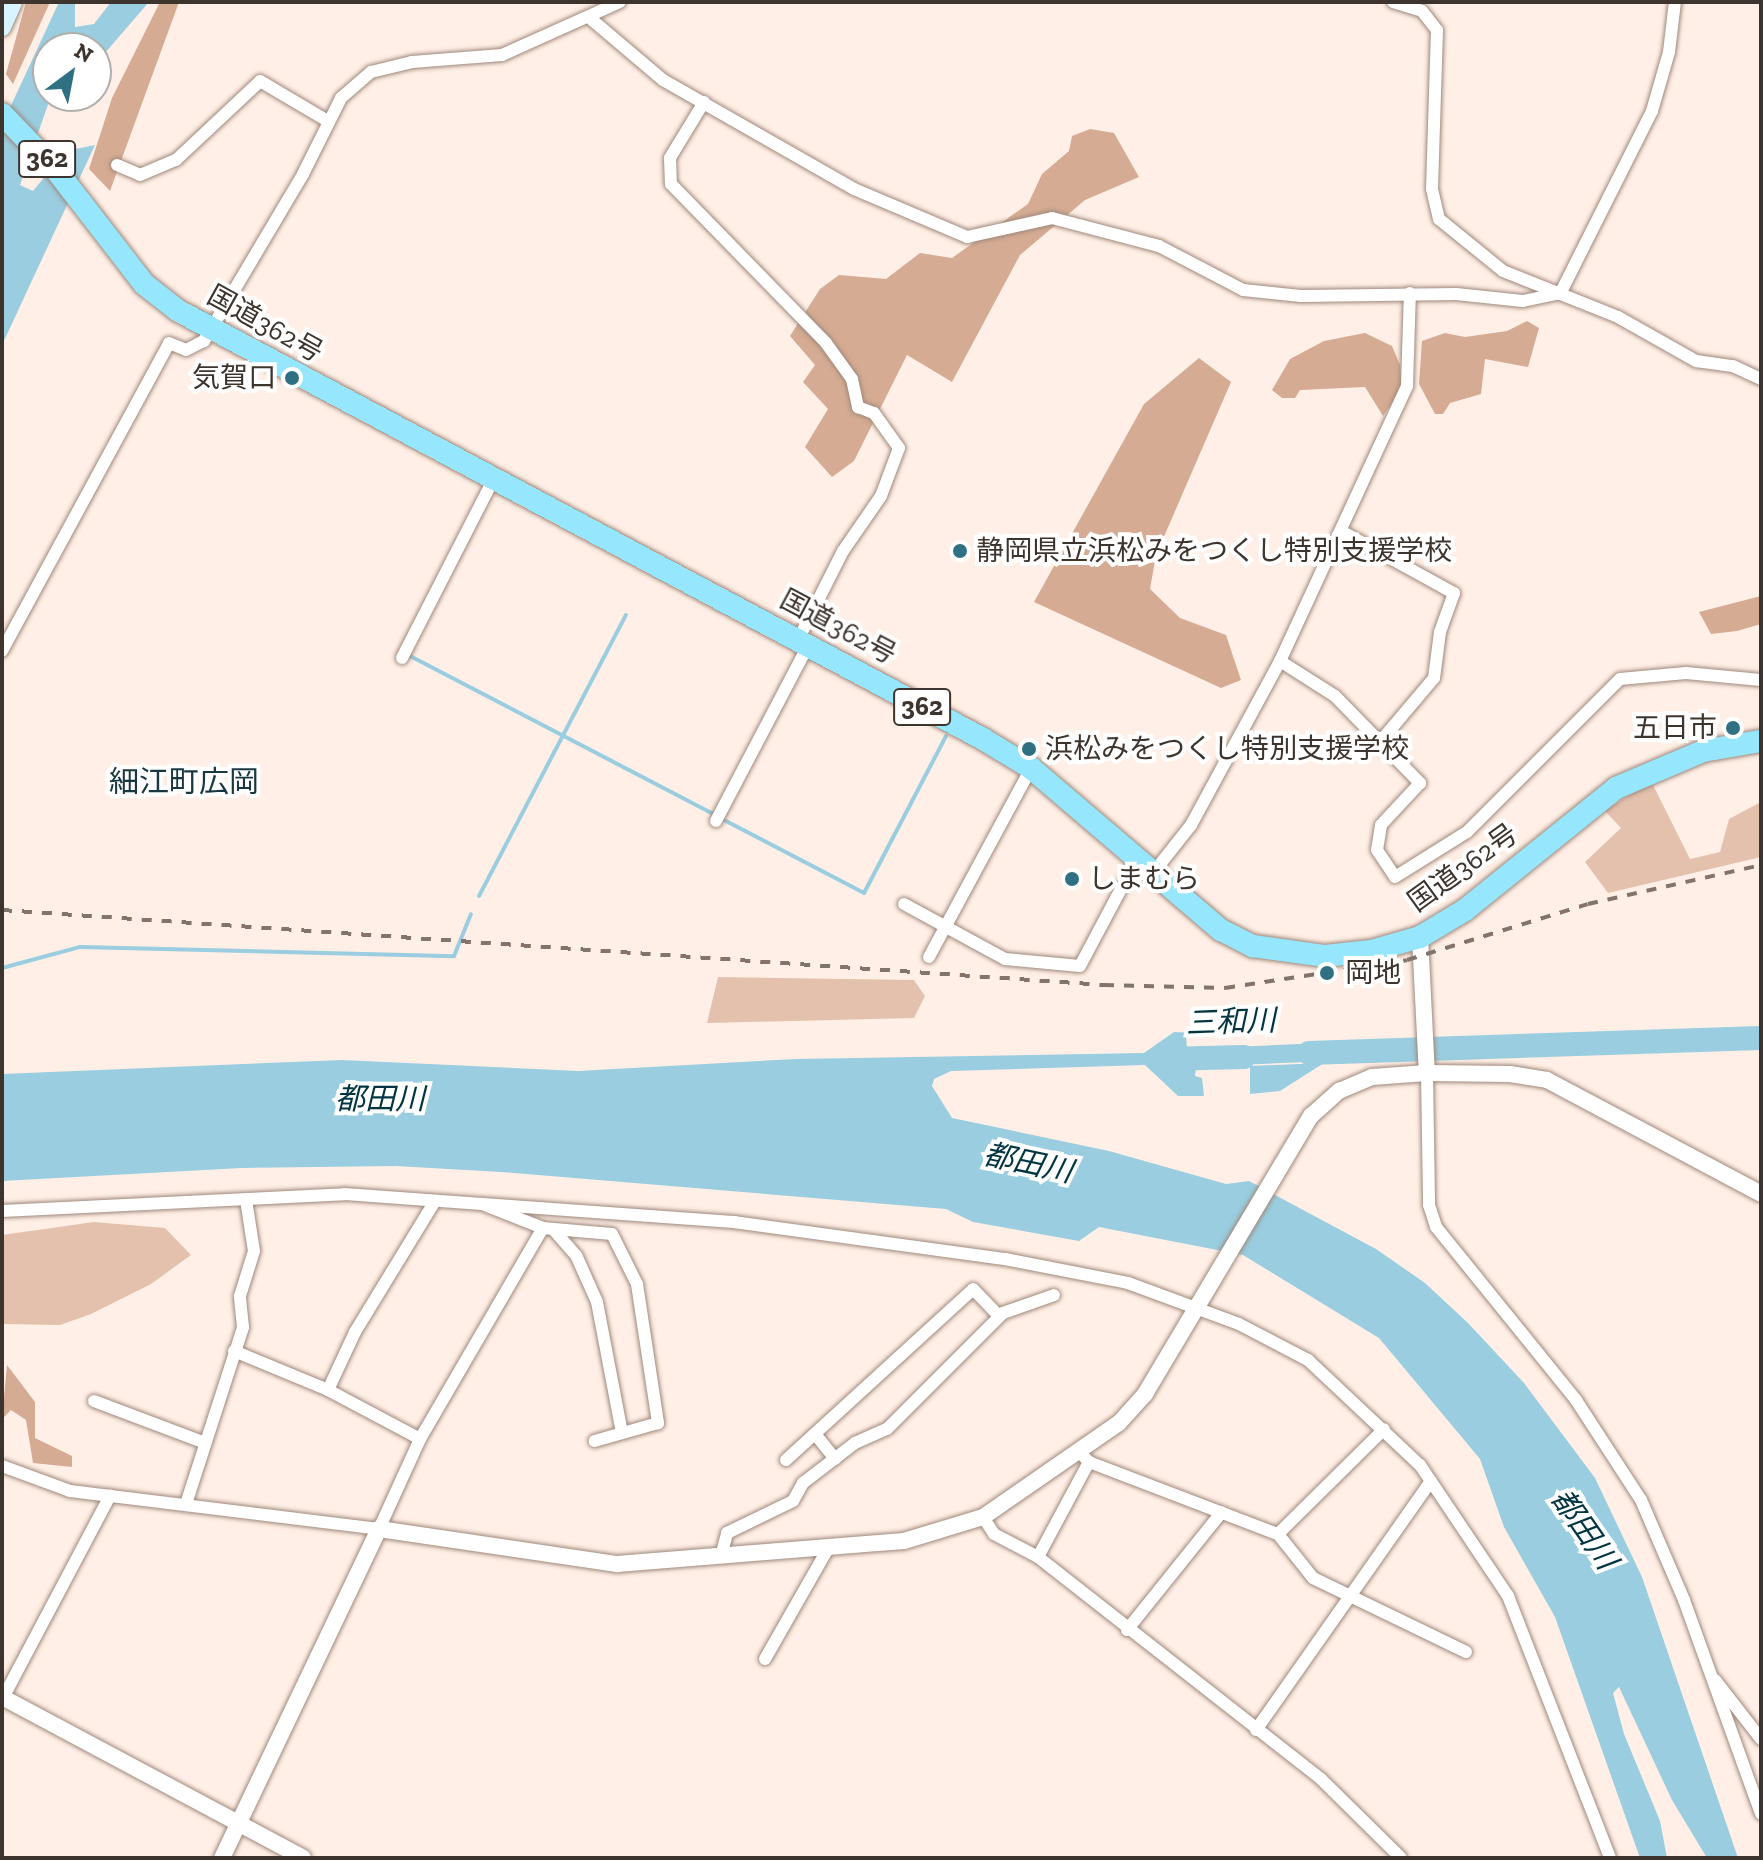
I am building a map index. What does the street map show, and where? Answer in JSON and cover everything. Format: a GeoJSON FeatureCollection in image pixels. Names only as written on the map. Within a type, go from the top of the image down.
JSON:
{"type":"FeatureCollection","features":[{"type":"Feature","properties":{"kind":"highway","name":"国道362号"},"geometry":{"type":"LineString","coordinates":[[2,114],[87,209],[144,284],[210,329],[803,643],[1031,768],[1221,930],[1253,946],[1325,956],[1371,951],[1420,937],[1465,910],[1616,788],[1703,751],[1761,741]]}},
{"type":"Feature","properties":{"kind":"main road"},"geometry":{"type":"LineString","coordinates":[[2,27],[13,2]]}},
{"type":"Feature","properties":{"kind":"street"},"geometry":{"type":"LineString","coordinates":[[2,651],[169,343],[197,349],[303,174],[326,120],[341,98],[371,72],[412,62],[502,55],[591,19],[620,2]]}},
{"type":"Feature","properties":{"kind":"street"},"geometry":{"type":"LineString","coordinates":[[1393,2],[1422,11],[1437,30],[1432,189],[1439,219],[1503,271],[1618,317],[1696,361],[1733,366],[1761,379]]}},
{"type":"Feature","properties":{"kind":"street"},"geometry":{"type":"LineString","coordinates":[[1558,294],[1652,111],[1669,52],[1675,2]]}},
{"type":"Feature","properties":{"kind":"street"},"geometry":{"type":"LineString","coordinates":[[591,19],[663,80],[854,189],[967,237],[1052,218],[1159,246],[1243,290],[1301,296],[1410,293],[1523,301],[1558,294]]}},
{"type":"Feature","properties":{"kind":"street"},"geometry":{"type":"LineString","coordinates":[[117,165],[140,175],[176,160],[260,81],[326,120]]}},
{"type":"Feature","properties":{"kind":"street"},"geometry":{"type":"LineString","coordinates":[[704,102],[670,158],[671,184],[826,343],[852,379],[858,407],[874,413],[899,448],[881,496],[843,551],[803,643],[716,821]]}},
{"type":"Feature","properties":{"kind":"street"},"geometry":{"type":"LineString","coordinates":[[904,904],[1005,959],[1080,966],[1145,866],[1191,825],[1280,661],[1407,386],[1410,293]]}},
{"type":"Feature","properties":{"kind":"street"},"geometry":{"type":"LineString","coordinates":[[402,658],[493,480]]}},
{"type":"Feature","properties":{"kind":"street"},"geometry":{"type":"LineString","coordinates":[[1341,531],[1454,593],[1440,632],[1434,678],[1380,742]]}},
{"type":"Feature","properties":{"kind":"street"},"geometry":{"type":"LineString","coordinates":[[1280,661],[1335,696],[1420,783],[1381,825],[1377,850],[1395,877],[1467,832],[1620,679],[1686,673],[1761,680]]}},
{"type":"Feature","properties":{"kind":"street"},"geometry":{"type":"LineString","coordinates":[[929,957],[1031,768]]}},
{"type":"Feature","properties":{"kind":"street"},"geometry":{"type":"LineString","coordinates":[[1420,937],[1429,1205],[1436,1227],[1576,1400],[1618,1461],[1662,1549],[1713,1678],[1761,1814]]}},
{"type":"Feature","properties":{"kind":"street"},"geometry":{"type":"LineString","coordinates":[[2,1466],[70,1491],[379,1529],[617,1564],[904,1541],[983,1517],[1084,1457],[1119,1423],[1145,1394],[1311,1116],[1339,1091],[1372,1077],[1426,1068],[1547,1080],[1761,1194]]}},
{"type":"Feature","properties":{"kind":"street"},"geometry":{"type":"LineString","coordinates":[[2,1211],[345,1194],[734,1222],[945,1250],[1128,1283],[1198,1305],[1308,1360],[1384,1429],[1431,1481],[1508,1596],[1610,1858]]}},
{"type":"Feature","properties":{"kind":"street"},"geometry":{"type":"LineString","coordinates":[[186,1504],[243,1327],[240,1296],[254,1251],[246,1200]]}},
{"type":"Feature","properties":{"kind":"street"},"geometry":{"type":"LineString","coordinates":[[328,1390],[362,1320],[435,1201]]}},
{"type":"Feature","properties":{"kind":"street"},"geometry":{"type":"LineString","coordinates":[[482,1204],[548,1228],[612,1234],[637,1284],[658,1423],[595,1441]]}},
{"type":"Feature","properties":{"kind":"street"},"geometry":{"type":"LineString","coordinates":[[548,1228],[576,1255],[597,1302],[622,1433]]}},
{"type":"Feature","properties":{"kind":"street"},"geometry":{"type":"LineString","coordinates":[[222,1858],[420,1439],[548,1228]]}},
{"type":"Feature","properties":{"kind":"street"},"geometry":{"type":"LineString","coordinates":[[786,1460],[973,1289],[999,1316]]}},
{"type":"Feature","properties":{"kind":"street"},"geometry":{"type":"LineString","coordinates":[[721,1556],[727,1533],[793,1501],[803,1483],[835,1459],[887,1429],[999,1316],[1054,1295]]}},
{"type":"Feature","properties":{"kind":"street"},"geometry":{"type":"LineString","coordinates":[[234,1351],[328,1390],[420,1439]]}},
{"type":"Feature","properties":{"kind":"street"},"geometry":{"type":"LineString","coordinates":[[94,1401],[205,1443]]}},
{"type":"Feature","properties":{"kind":"street"},"geometry":{"type":"LineString","coordinates":[[1278,1534],[1384,1429]]}},
{"type":"Feature","properties":{"kind":"street"},"geometry":{"type":"LineString","coordinates":[[815,1434],[835,1459]]}},
{"type":"Feature","properties":{"kind":"street"},"geometry":{"type":"LineString","coordinates":[[1084,1457],[1278,1534],[1313,1578],[1466,1652]]}},
{"type":"Feature","properties":{"kind":"street"},"geometry":{"type":"LineString","coordinates":[[1038,1557],[1084,1457]]}},
{"type":"Feature","properties":{"kind":"street"},"geometry":{"type":"LineString","coordinates":[[1256,1730],[1431,1481]]}},
{"type":"Feature","properties":{"kind":"street"},"geometry":{"type":"LineString","coordinates":[[110,1496],[2,1698],[303,1858]]}},
{"type":"Feature","properties":{"kind":"street"},"geometry":{"type":"LineString","coordinates":[[1127,1630],[1222,1512]]}},
{"type":"Feature","properties":{"kind":"street"},"geometry":{"type":"LineString","coordinates":[[983,1517],[994,1534],[1038,1557],[1127,1630],[1321,1779],[1401,1858]]}},
{"type":"Feature","properties":{"kind":"street"},"geometry":{"type":"LineString","coordinates":[[765,1659],[829,1547]]}},
{"type":"Feature","properties":{"kind":"street"},"geometry":{"type":"LineString","coordinates":[[1713,1678],[1761,1739]]}},
{"type":"Feature","properties":{"kind":"shaded area"},"geometry":{"type":"Polygon","coordinates":[[[26,2],[50,2],[36,32],[32,32],[32,42],[13,84],[6,74],[26,2]]]}},
{"type":"Feature","properties":{"kind":"shaded area"},"geometry":{"type":"Polygon","coordinates":[[[160,2],[179,2],[110,191],[89,169],[107,112],[112,112],[112,98],[160,2]]]}},
{"type":"Feature","properties":{"kind":"shaded area"},"geometry":{"type":"Polygon","coordinates":[[[1090,129],[1114,133],[1139,177],[1085,200],[1020,255],[952,382],[907,355],[854,461],[832,477],[805,447],[828,409],[803,382],[815,365],[790,336],[820,289],[839,275],[886,279],[920,253],[952,258],[1028,204],[1042,174],[1069,151],[1072,136],[1090,129]]]}},
{"type":"Feature","properties":{"kind":"shaded area"},"geometry":{"type":"Polygon","coordinates":[[[1527,321],[1539,328],[1528,367],[1485,359],[1481,394],[1450,403],[1443,414],[1435,414],[1419,384],[1422,341],[1445,333],[1465,337],[1507,331],[1527,321]]]}},
{"type":"Feature","properties":{"kind":"shaded area"},"geometry":{"type":"Polygon","coordinates":[[[1365,333],[1392,346],[1400,365],[1402,388],[1383,416],[1365,387],[1300,390],[1295,398],[1282,398],[1272,390],[1290,359],[1324,341],[1365,333]]]}},
{"type":"Feature","properties":{"kind":"shaded area"},"geometry":{"type":"Polygon","coordinates":[[[1199,358],[1231,382],[1156,555],[1150,589],[1180,618],[1226,635],[1241,680],[1221,688],[1034,602],[1144,404],[1199,358]]]}},
{"type":"Feature","properties":{"kind":"shaded area"},"geometry":{"type":"Polygon","coordinates":[[[1761,596],[1761,624],[1737,631],[1711,634],[1699,612],[1761,596]]]}},
{"type":"Feature","properties":{"kind":"shaded area"},"geometry":{"type":"Polygon","coordinates":[[[1651,781],[1690,859],[1720,852],[1729,819],[1761,802],[1761,857],[1608,893],[1585,862],[1621,828],[1605,811],[1651,781]]]}},
{"type":"Feature","properties":{"kind":"shaded area"},"geometry":{"type":"Polygon","coordinates":[[[718,977],[914,980],[925,996],[914,1018],[707,1023],[718,977]]]}},
{"type":"Feature","properties":{"kind":"shaded area"},"geometry":{"type":"Polygon","coordinates":[[[94,1222],[165,1228],[191,1255],[151,1284],[91,1314],[60,1325],[2,1324],[2,1235],[94,1222]]]}},
{"type":"Feature","properties":{"kind":"shaded area"},"geometry":{"type":"Polygon","coordinates":[[[7,1365],[35,1402],[35,1438],[72,1456],[72,1467],[33,1463],[26,1420],[11,1410],[2,1419],[7,1365]]]}},
{"type":"Feature","properties":{"kind":"water"},"geometry":{"type":"Polygon","coordinates":[[[59,2],[75,2],[75,27],[94,24],[111,2],[149,2],[112,45],[112,32],[45,32],[59,2]]]}},
{"type":"Feature","properties":{"kind":"water"},"geometry":{"type":"Polygon","coordinates":[[[32,60],[32,112],[45,112],[20,185],[33,191],[66,151],[95,145],[2,345],[2,125],[32,60]]]}},
{"type":"Feature","properties":{"kind":"water","name":"都田川"},"geometry":{"type":"Polygon","coordinates":[[[1174,1032],[1197,1033],[1186,1036],[1187,1048],[1198,1048],[1195,1076],[1202,1078],[1204,1096],[1178,1096],[1145,1065],[951,1071],[934,1079],[932,1086],[952,1118],[1109,1151],[1226,1184],[1249,1181],[1376,1249],[1425,1283],[1468,1323],[1524,1383],[1595,1478],[1642,1577],[1738,1858],[1707,1858],[1672,1800],[1619,1687],[1613,1693],[1624,1734],[1660,1821],[1667,1858],[1640,1858],[1555,1617],[1504,1527],[1480,1459],[1379,1338],[1243,1255],[1099,1227],[1079,1241],[973,1222],[946,1209],[501,1172],[396,1166],[241,1168],[2,1181],[2,1074],[342,1060],[578,1071],[796,1059],[1144,1053],[1174,1032]]]}},
{"type":"Feature","properties":{"kind":"water"},"geometry":{"type":"Polygon","coordinates":[[[1344,1042],[1366,1050],[1341,1052],[1327,1061],[1212,1066],[1212,1048],[1344,1042]]]}},
{"type":"Feature","properties":{"kind":"water"},"geometry":{"type":"Polygon","coordinates":[[[1324,1063],[1280,1091],[1250,1094],[1250,1066],[1324,1063]]]}},
{"type":"Feature","properties":{"kind":"waterway"},"geometry":{"type":"LineString","coordinates":[[479,896],[626,615]]}},
{"type":"Feature","properties":{"kind":"waterway"},"geometry":{"type":"LineString","coordinates":[[410,656],[713,814]]}},
{"type":"Feature","properties":{"kind":"waterway"},"geometry":{"type":"LineString","coordinates":[[724,820],[864,893],[946,736]]}},
{"type":"Feature","properties":{"kind":"waterway"},"geometry":{"type":"LineString","coordinates":[[2,968],[80,947],[454,956],[471,914]]}},
{"type":"Feature","properties":{"kind":"waterway","name":"三和川"},"geometry":{"type":"LineString","coordinates":[[1309,1053],[1761,1038]]}},
{"type":"Feature","properties":{"kind":"waterway","name":"三和川"},"geometry":{"type":"LineString","coordinates":[[1165,1059],[1244,1057]]}},
{"type":"Feature","properties":{"kind":"railway"},"geometry":{"type":"LineString","coordinates":[[2,910],[1104,985],[1225,988],[1407,960],[1588,904],[1761,865]]}},
{"type":"Feature","properties":{"kind":"place","name":"気賀口"},"geometry":{"type":"Point","coordinates":[292,378]}},
{"type":"Feature","properties":{"kind":"place","name":"静岡県立浜松みをつくし特別支援学校"},"geometry":{"type":"Point","coordinates":[960,551]}},
{"type":"Feature","properties":{"kind":"place","name":"五日市"},"geometry":{"type":"Point","coordinates":[1733,728]}},
{"type":"Feature","properties":{"kind":"place","name":"浜松みをつくし特別支援学校"},"geometry":{"type":"Point","coordinates":[1029,749]}},
{"type":"Feature","properties":{"kind":"place","name":"しまむら"},"geometry":{"type":"Point","coordinates":[1072,879]}},
{"type":"Feature","properties":{"kind":"place","name":"岡地"},"geometry":{"type":"Point","coordinates":[1327,973]}},
{"type":"Feature","properties":{"kind":"district","name":"細江町広岡"},"geometry":{"type":"Point","coordinates":[184,782]}}]}
